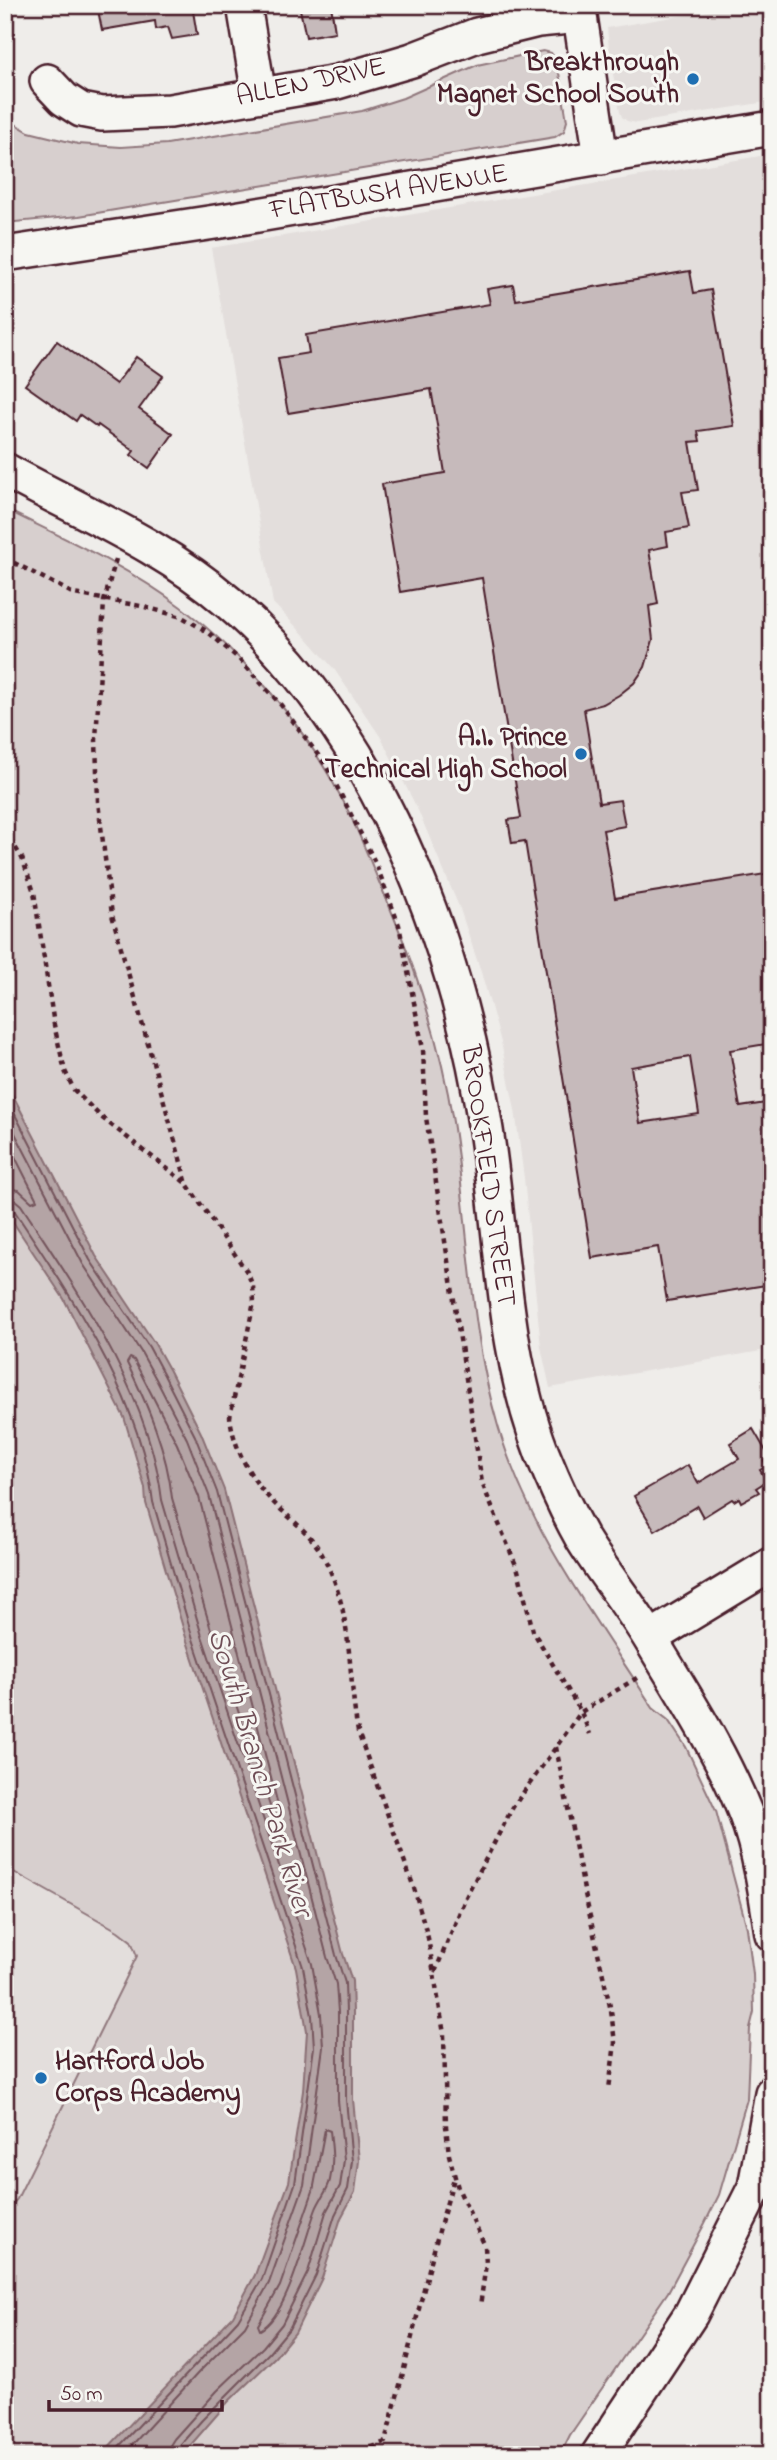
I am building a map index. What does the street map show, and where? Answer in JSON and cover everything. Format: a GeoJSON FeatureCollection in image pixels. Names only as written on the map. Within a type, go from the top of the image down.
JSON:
{"type":"FeatureCollection","features":[{"type":"Feature","properties":{"kind":"street"},"geometry":{"type":"LineString","coordinates":[[244,5],[260,95]]}},
{"type":"Feature","properties":{"kind":"street"},"geometry":{"type":"LineString","coordinates":[[580,11],[601,158]]}},
{"type":"Feature","properties":{"kind":"street","name":"ALLEN DRIVE"},"geometry":{"type":"LineString","coordinates":[[47,81],[64,99],[81,110],[102,114],[170,111],[337,82],[412,60],[477,35],[580,11]]}},
{"type":"Feature","properties":{"kind":"street","name":"FLATBUSH AVENUE"},"geometry":{"type":"LineString","coordinates":[[5,254],[772,128]]}},
{"type":"Feature","properties":{"kind":"street","name":"BROOKFIELD STREET"},"geometry":{"type":"LineString","coordinates":[[5,470],[124,531],[230,603],[296,671],[324,706],[351,747],[399,839],[440,941],[472,1054],[492,1172],[514,1358],[541,1450],[559,1494],[583,1539],[711,1740],[747,1818],[763,1880],[772,1934]]}},
{"type":"Feature","properties":{"kind":"street"},"geometry":{"type":"LineString","coordinates":[[656,1650],[772,1564]]}},
{"type":"Feature","properties":{"kind":"street"},"geometry":{"type":"LineString","coordinates":[[598,2455],[691,2314],[755,2187],[772,2093]]}},
{"type":"Feature","properties":{"kind":"path"},"geometry":{"type":"LineString","coordinates":[[124,531],[104,601],[96,740],[98,802],[111,915],[187,1184]]}},
{"type":"Feature","properties":{"kind":"path"},"geometry":{"type":"LineString","coordinates":[[5,558],[74,594],[141,606],[182,617],[208,632],[239,659],[281,705],[327,767],[376,864],[399,925],[423,1049],[426,1117],[482,1483],[518,1570],[533,1631],[581,1712],[590,1734]]}},
{"type":"Feature","properties":{"kind":"path"},"geometry":{"type":"LineString","coordinates":[[5,831],[22,858],[34,892],[54,1025],[65,1071],[74,1090],[111,1125],[187,1184],[247,1272],[253,1286],[254,1302],[230,1417],[232,1435],[242,1458],[268,1496],[309,1535],[323,1554],[349,1634],[353,1707],[358,1732],[414,1888],[435,1973],[444,2034],[446,2126],[454,2178],[485,2246],[486,2264],[480,2305]]}},
{"type":"Feature","properties":{"kind":"path"},"geometry":{"type":"LineString","coordinates":[[435,1973],[466,1896],[513,1807],[581,1712],[656,1650]]}},
{"type":"Feature","properties":{"kind":"path"},"geometry":{"type":"LineString","coordinates":[[556,1746],[611,2011],[615,2043],[609,2089]]}},
{"type":"Feature","properties":{"kind":"path"},"geometry":{"type":"LineString","coordinates":[[353,2455],[385,2442],[432,2251],[454,2178]]}},
{"type":"Feature","properties":{"kind":"shaded area","name":"Breakthrough Magnet School South"},"geometry":{"type":"Polygon","coordinates":[[[744,5],[772,5],[772,101],[637,123],[622,117],[607,28],[744,5]]]}},
{"type":"Feature","properties":{"kind":"shaded area"},"geometry":{"type":"Polygon","coordinates":[[[543,51],[551,53],[557,61],[567,121],[564,131],[555,137],[79,216],[5,223],[5,118],[29,132],[78,144],[121,147],[167,144],[362,111],[403,98],[477,65],[543,51]]]}},
{"type":"Feature","properties":{"kind":"shaded area","name":"A.I. Prince Technical High School"},"geometry":{"type":"Polygon","coordinates":[[[772,154],[772,1349],[550,1388],[541,1347],[515,1110],[501,1042],[482,975],[460,909],[417,808],[380,736],[334,669],[273,603],[211,248],[772,154]]]}},
{"type":"Feature","properties":{"kind":"shaded area"},"geometry":{"type":"Polygon","coordinates":[[[5,509],[139,579],[205,626],[250,670],[291,718],[341,797],[403,940],[441,1060],[453,1122],[481,1351],[488,1389],[511,1464],[565,1573],[653,1708],[668,1720],[686,1747],[716,1811],[747,1928],[753,1974],[754,2012],[750,2028],[747,2099],[719,2195],[705,2223],[668,2292],[570,2435],[560,2455],[5,2455],[5,2214],[17,2199],[137,1956],[131,1941],[118,1931],[5,1867],[5,509]]]}},
{"type":"Feature","properties":{"kind":"shaded area","name":"Hartford Job Corps Academy"},"geometry":{"type":"Polygon","coordinates":[[[5,1867],[118,1931],[131,1941],[137,1956],[17,2199],[5,2214],[5,1867]]]}},
{"type":"Feature","properties":{"kind":"water","name":"South Branch Park River"},"geometry":{"type":"Polygon","coordinates":[[[5,1080],[96,1256],[170,1371],[201,1433],[224,1490],[352,1981],[353,2099],[359,2161],[355,2192],[341,2218],[322,2278],[295,2333],[275,2357],[228,2402],[182,2455],[101,2455],[233,2316],[255,2275],[289,2182],[303,2091],[307,2031],[296,1968],[187,1641],[146,1503],[145,1488],[124,1417],[64,1299],[5,1210],[5,1080]]]}},
{"type":"Feature","properties":{"kind":"building"},"geometry":{"type":"Polygon","coordinates":[[[97,5],[192,5],[197,35],[172,39],[168,27],[156,29],[155,21],[102,30],[97,5]]]}},
{"type":"Feature","properties":{"kind":"building"},"geometry":{"type":"Polygon","coordinates":[[[299,5],[331,5],[335,32],[306,37],[299,5]]]}},
{"type":"Feature","properties":{"kind":"building"},"geometry":{"type":"Polygon","coordinates":[[[690,271],[694,293],[711,290],[734,426],[698,431],[700,441],[690,442],[698,490],[682,492],[689,528],[666,532],[668,546],[649,550],[658,604],[649,606],[653,640],[645,667],[634,683],[619,695],[603,704],[584,709],[599,803],[620,800],[625,826],[603,830],[615,898],[772,873],[772,1043],[730,1050],[740,1107],[772,1102],[772,1284],[667,1301],[658,1247],[592,1258],[525,841],[512,843],[508,820],[521,818],[482,578],[400,592],[382,484],[445,473],[431,389],[288,413],[278,358],[309,353],[306,335],[490,304],[487,289],[513,285],[516,300],[690,271]],[[690,1057],[631,1067],[640,1123],[699,1114],[690,1057]]]}},
{"type":"Feature","properties":{"kind":"building"},"geometry":{"type":"Polygon","coordinates":[[[57,341],[116,384],[136,357],[163,376],[139,409],[173,434],[149,468],[131,455],[134,451],[98,425],[97,427],[80,415],[76,421],[25,385],[57,341]]]}},
{"type":"Feature","properties":{"kind":"building"},"geometry":{"type":"Polygon","coordinates":[[[753,1429],[770,1458],[764,1461],[767,1466],[760,1470],[767,1481],[756,1488],[759,1492],[741,1502],[739,1498],[734,1501],[732,1499],[703,1517],[697,1506],[655,1531],[634,1496],[688,1465],[698,1483],[739,1459],[730,1443],[753,1429]]]}},
{"type":"Feature","properties":{"kind":"place","name":"Breakthrough Magnet School South"},"geometry":{"type":"Point","coordinates":[693,79]}},
{"type":"Feature","properties":{"kind":"place","name":"A.I. Prince Technical High School"},"geometry":{"type":"Point","coordinates":[581,754]}},
{"type":"Feature","properties":{"kind":"place","name":"Hartford Job Corps Academy"},"geometry":{"type":"Point","coordinates":[41,2078]}}]}
